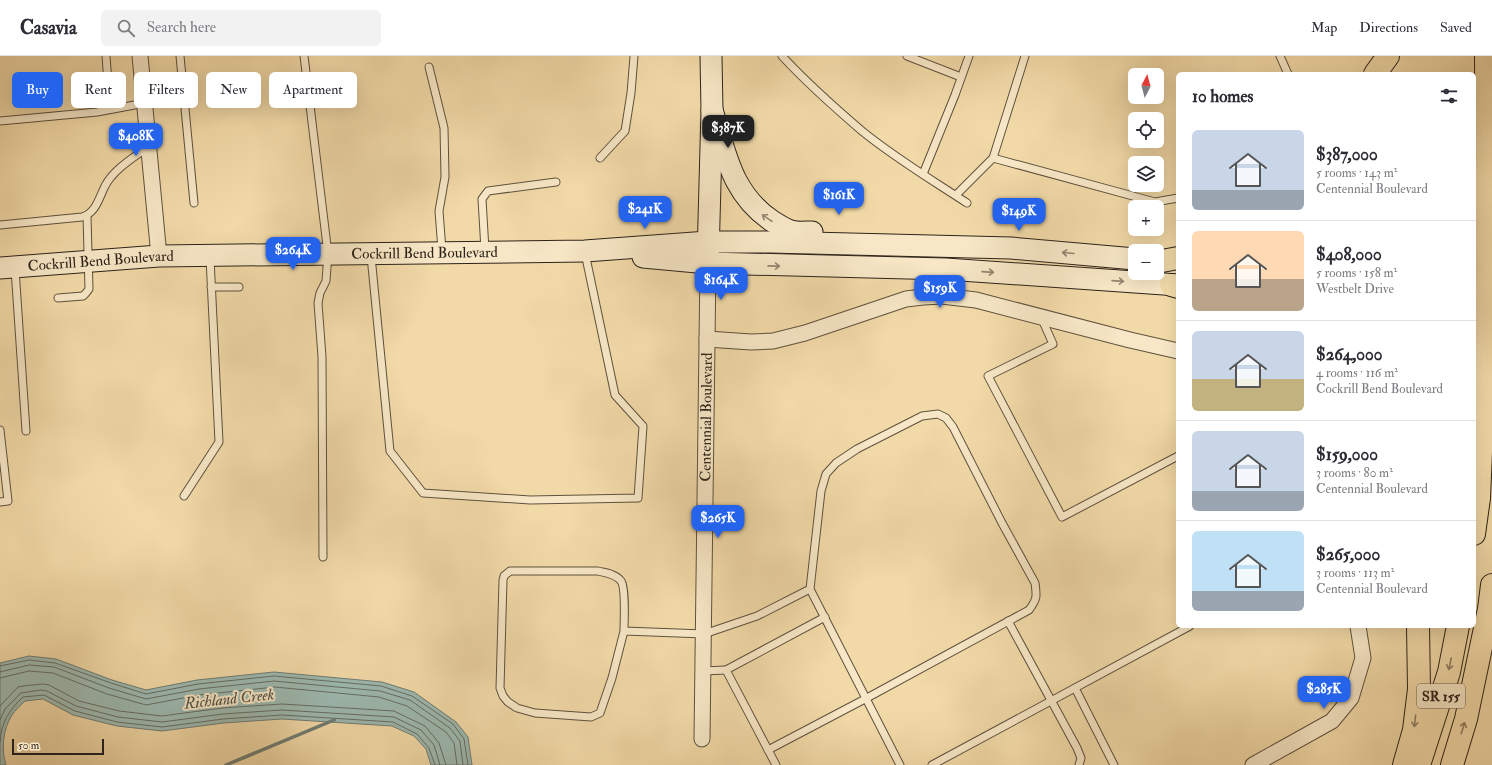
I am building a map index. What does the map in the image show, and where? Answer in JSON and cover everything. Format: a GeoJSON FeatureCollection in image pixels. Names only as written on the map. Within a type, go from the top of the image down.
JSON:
{"type":"FeatureCollection","features":[{"type":"Feature","properties":{"kind":"highway"},"geometry":{"type":"LineString","coordinates":[[1376,72],[1388,56]]}},
{"type":"Feature","properties":{"kind":"highway"},"geometry":{"type":"LineString","coordinates":[[1476,520],[1479,498],[1486,335],[1486,56]]}},
{"type":"Feature","properties":{"kind":"highway","name":"SR 155"},"geometry":{"type":"LineString","coordinates":[[1452,765],[1466,719],[1490,609],[1492,586]]}},
{"type":"Feature","properties":{"kind":"highway"},"geometry":{"type":"LineString","coordinates":[[1404,765],[1414,730],[1419,689],[1418,628]]}},
{"type":"Feature","properties":{"kind":"highway","name":"SR 155"},"geometry":{"type":"LineString","coordinates":[[1419,765],[1448,672],[1458,628]]}},
{"type":"Feature","properties":{"kind":"main road","name":"Centennial Boulevard"},"geometry":{"type":"LineString","coordinates":[[708,264],[712,110],[711,56]]}},
{"type":"Feature","properties":{"kind":"main road"},"geometry":{"type":"LineString","coordinates":[[712,110],[733,175],[741,190],[761,213],[791,231],[946,235],[1011,248]]}},
{"type":"Feature","properties":{"kind":"main road"},"geometry":{"type":"LineString","coordinates":[[585,251],[708,242],[770,242],[1011,248],[1128,258]]}},
{"type":"Feature","properties":{"kind":"main road","name":"Cockrill Bend Boulevard"},"geometry":{"type":"LineString","coordinates":[[7,267],[159,256],[585,251]]}},
{"type":"Feature","properties":{"kind":"main road"},"geometry":{"type":"LineString","coordinates":[[585,251],[708,264],[946,269],[1176,286]]}},
{"type":"Feature","properties":{"kind":"main road"},"geometry":{"type":"LineString","coordinates":[[1476,267],[1492,267]]}},
{"type":"Feature","properties":{"kind":"main road"},"geometry":{"type":"LineString","coordinates":[[1476,291],[1492,290]]}},
{"type":"Feature","properties":{"kind":"street"},"geometry":{"type":"LineString","coordinates":[[140,56],[142,72]]}},
{"type":"Feature","properties":{"kind":"street"},"geometry":{"type":"LineString","coordinates":[[146,108],[159,256]]}},
{"type":"Feature","properties":{"kind":"street","name":"Centennial Boulevard"},"geometry":{"type":"LineString","coordinates":[[702,739],[708,264]]}},
{"type":"Feature","properties":{"kind":"street"},"geometry":{"type":"LineString","coordinates":[[707,339],[751,342],[773,341],[805,333],[906,299],[923,296],[942,296],[970,299],[1176,352]]}},
{"type":"Feature","properties":{"kind":"street"},"geometry":{"type":"LineString","coordinates":[[1253,765],[1332,721],[1351,698],[1363,658],[1358,628]]}},
{"type":"Feature","properties":{"kind":"lane"},"geometry":{"type":"LineString","coordinates":[[106,56],[110,109]]}},
{"type":"Feature","properties":{"kind":"lane"},"geometry":{"type":"LineString","coordinates":[[180,56],[194,203]]}},
{"type":"Feature","properties":{"kind":"lane"},"geometry":{"type":"LineString","coordinates":[[304,56],[328,254],[326,281],[320,293],[318,303],[322,357],[323,557]]}},
{"type":"Feature","properties":{"kind":"lane"},"geometry":{"type":"LineString","coordinates":[[600,158],[625,131],[631,93],[634,56]]}},
{"type":"Feature","properties":{"kind":"lane"},"geometry":{"type":"LineString","coordinates":[[782,56],[803,78],[863,131],[923,174],[968,203]]}},
{"type":"Feature","properties":{"kind":"lane"},"geometry":{"type":"LineString","coordinates":[[907,56],[961,77]]}},
{"type":"Feature","properties":{"kind":"lane"},"geometry":{"type":"LineString","coordinates":[[923,174],[969,56]]}},
{"type":"Feature","properties":{"kind":"lane"},"geometry":{"type":"LineString","coordinates":[[956,195],[993,158],[1025,56]]}},
{"type":"Feature","properties":{"kind":"lane"},"geometry":{"type":"LineString","coordinates":[[1280,56],[1287,72]]}},
{"type":"Feature","properties":{"kind":"lane"},"geometry":{"type":"LineString","coordinates":[[429,67],[444,128],[445,177],[439,211],[443,253]]}},
{"type":"Feature","properties":{"kind":"lane"},"geometry":{"type":"LineString","coordinates":[[0,121],[97,112],[134,104]]}},
{"type":"Feature","properties":{"kind":"lane"},"geometry":{"type":"LineString","coordinates":[[0,225],[87,216],[96,206],[105,185],[111,176],[149,147]]}},
{"type":"Feature","properties":{"kind":"lane"},"geometry":{"type":"LineString","coordinates":[[993,158],[1155,202],[1176,198]]}},
{"type":"Feature","properties":{"kind":"lane"},"geometry":{"type":"LineString","coordinates":[[485,252],[482,199],[488,191],[556,182]]}},
{"type":"Feature","properties":{"kind":"lane"},"geometry":{"type":"LineString","coordinates":[[58,298],[83,296],[89,289],[87,216]]}},
{"type":"Feature","properties":{"kind":"lane"},"geometry":{"type":"LineString","coordinates":[[370,254],[390,451],[423,493],[530,500],[638,498],[643,426],[615,395],[585,251]]}},
{"type":"Feature","properties":{"kind":"lane"},"geometry":{"type":"LineString","coordinates":[[184,496],[219,442],[210,256]]}},
{"type":"Feature","properties":{"kind":"lane"},"geometry":{"type":"LineString","coordinates":[[7,267],[26,430]]}},
{"type":"Feature","properties":{"kind":"lane"},"geometry":{"type":"LineString","coordinates":[[211,287],[239,287]]}},
{"type":"Feature","properties":{"kind":"lane"},"geometry":{"type":"LineString","coordinates":[[1041,317],[1053,344],[988,376],[1062,517],[1176,457]]}},
{"type":"Feature","properties":{"kind":"lane"},"geometry":{"type":"LineString","coordinates":[[768,750],[865,699],[1029,610],[1036,601],[1037,593],[1035,583],[1002,523],[953,427],[946,418],[938,414],[922,416],[857,450],[836,463],[826,474],[821,491],[810,589],[825,616],[865,699],[900,765]]}},
{"type":"Feature","properties":{"kind":"lane"},"geometry":{"type":"LineString","coordinates":[[0,430],[8,501],[0,502]]}},
{"type":"Feature","properties":{"kind":"lane"},"geometry":{"type":"LineString","coordinates":[[510,571],[598,572],[612,575],[621,580],[624,587],[624,631],[610,685],[600,713],[591,717],[534,713],[517,708],[508,702],[503,696],[500,688],[503,580],[504,576],[510,571]]}},
{"type":"Feature","properties":{"kind":"lane"},"geometry":{"type":"LineString","coordinates":[[624,631],[704,634],[757,616],[810,589]]}},
{"type":"Feature","properties":{"kind":"lane"},"geometry":{"type":"LineString","coordinates":[[703,671],[726,670],[825,616]]}},
{"type":"Feature","properties":{"kind":"lane"},"geometry":{"type":"LineString","coordinates":[[1008,621],[1077,748],[1081,758],[1079,765]]}},
{"type":"Feature","properties":{"kind":"lane"},"geometry":{"type":"LineString","coordinates":[[932,765],[1186,628]]}},
{"type":"Feature","properties":{"kind":"lane"},"geometry":{"type":"LineString","coordinates":[[726,670],[776,765]]}},
{"type":"Feature","properties":{"kind":"lane"},"geometry":{"type":"LineString","coordinates":[[1075,688],[1114,765]]}},
{"type":"Feature","properties":{"kind":"water","name":"Richland Creek"},"geometry":{"type":"Polygon","coordinates":[[[29,656],[56,659],[112,680],[146,690],[197,680],[274,672],[382,682],[414,692],[456,722],[468,737],[472,765],[431,765],[426,749],[414,736],[392,726],[282,719],[224,723],[162,731],[117,726],[73,715],[43,699],[25,701],[12,715],[7,726],[3,746],[6,765],[0,765],[0,663],[29,656]]]}},
{"type":"Feature","properties":{"kind":"waterway"},"geometry":{"type":"LineString","coordinates":[[226,765],[334,720]]}}]}
